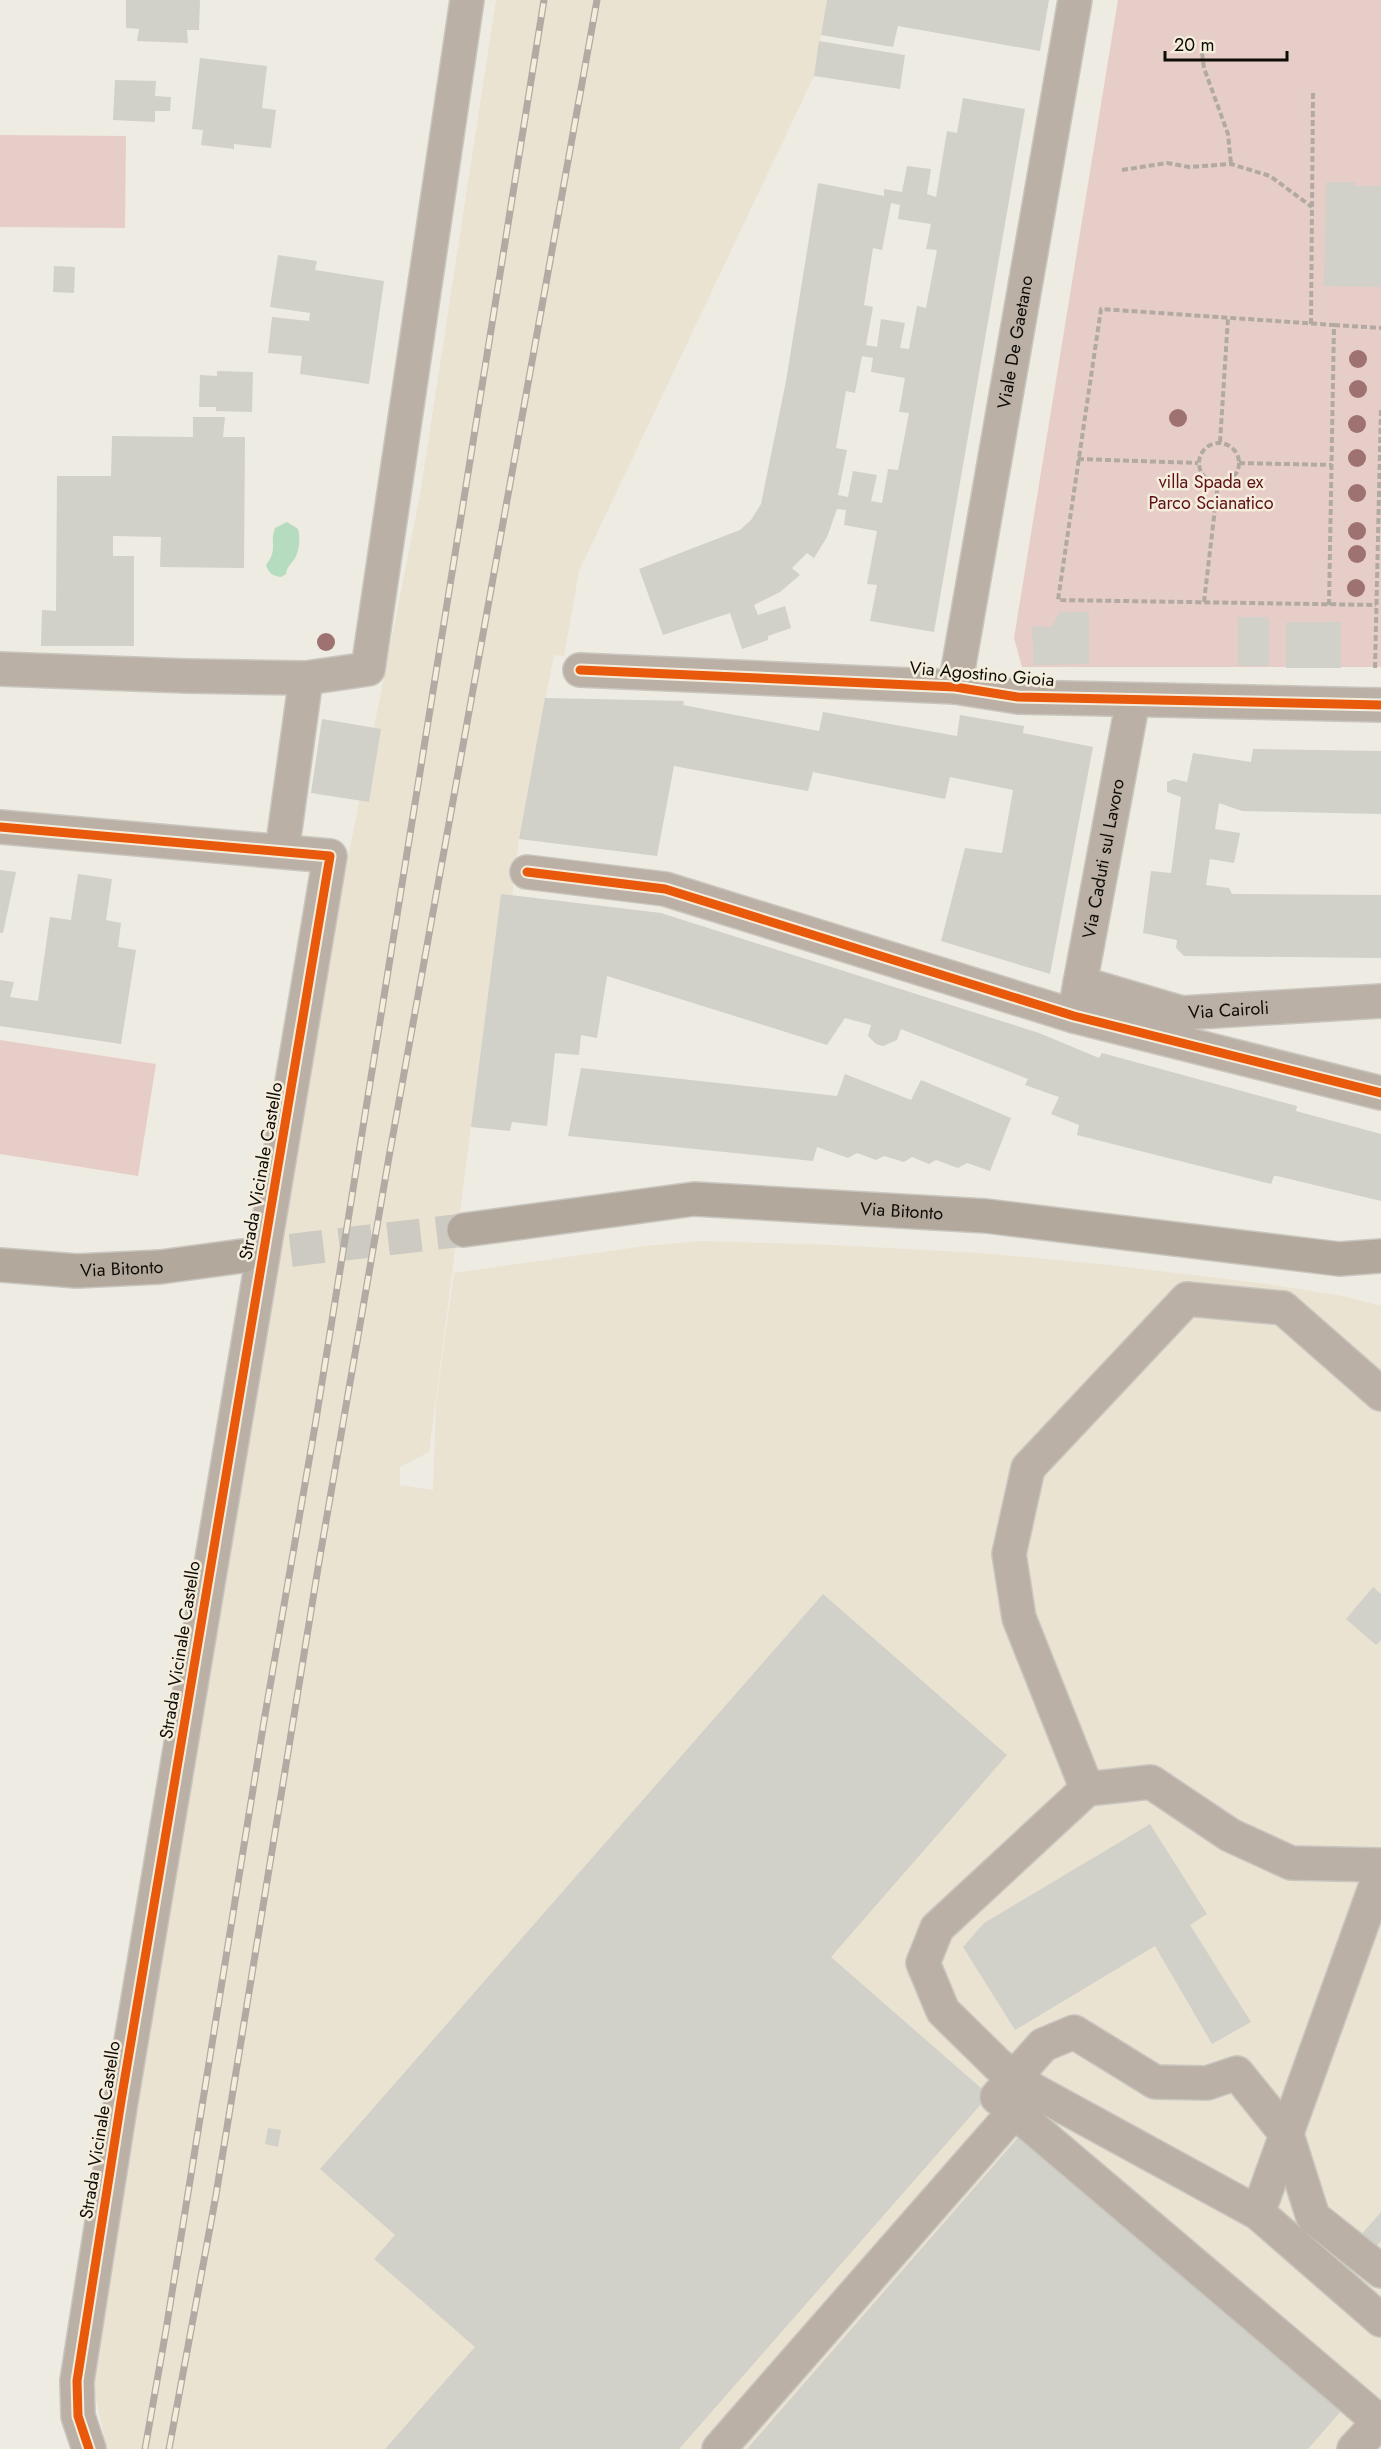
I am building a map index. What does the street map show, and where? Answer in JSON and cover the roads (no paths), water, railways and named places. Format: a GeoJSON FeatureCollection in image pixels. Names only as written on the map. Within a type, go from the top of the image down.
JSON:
{"type":"FeatureCollection","features":[{"type":"Feature","properties":{"kind":"main road","name":"Via Bitonto"},"geometry":{"type":"LineString","coordinates":[[464,1230],[694,1199],[986,1216],[1339,1259]]}},
{"type":"Feature","properties":{"kind":"main road","name":"Via Bitonto"},"geometry":{"type":"LineString","coordinates":[[0,1265],[77,1271],[160,1267],[242,1256]]}},
{"type":"Feature","properties":{"kind":"main road"},"geometry":{"type":"LineString","coordinates":[[1339,1259],[1381,1256]]}},
{"type":"Feature","properties":{"kind":"main road"},"geometry":{"type":"LineString","coordinates":[[1339,1259],[1381,1275]]}},
{"type":"Feature","properties":{"kind":"street"},"geometry":{"type":"LineString","coordinates":[[0,669],[306,678],[368,669],[467,0]]}},
{"type":"Feature","properties":{"kind":"street","name":"Viale De Gaetano"},"geometry":{"type":"LineString","coordinates":[[955,687],[1075,0]]}},
{"type":"Feature","properties":{"kind":"street","name":"Via Agostino Gioia"},"geometry":{"type":"LineString","coordinates":[[580,670],[955,687],[1018,697],[1378,705]]}},
{"type":"Feature","properties":{"kind":"street"},"geometry":{"type":"LineString","coordinates":[[0,827],[282,851],[306,678]]}},
{"type":"Feature","properties":{"kind":"street","name":"Via Caduti sul Lavoro"},"geometry":{"type":"LineString","coordinates":[[1074,1016],[1133,700]]}},
{"type":"Feature","properties":{"kind":"street","name":"Strada Vicinale Castello"},"geometry":{"type":"LineString","coordinates":[[89,2449],[78,2416],[77,2381],[160,1865],[330,856],[282,851]]}},
{"type":"Feature","properties":{"kind":"street"},"geometry":{"type":"LineString","coordinates":[[527,872],[665,889],[1074,1016],[1381,1094]]}},
{"type":"Feature","properties":{"kind":"street","name":"Via Cairoli"},"geometry":{"type":"LineString","coordinates":[[1080,983],[1182,1013],[1381,1001]]}},
{"type":"Feature","properties":{"kind":"street"},"geometry":{"type":"LineString","coordinates":[[1087,1789],[1019,1618],[1009,1554],[1028,1468],[1187,1299],[1283,1308],[1381,1394]]}},
{"type":"Feature","properties":{"kind":"street"},"geometry":{"type":"LineString","coordinates":[[1354,2449],[1380,2422],[1021,2093],[998,2065],[943,2011],[923,1963],[937,1928],[1087,1789],[1151,1782],[1230,1835],[1292,1863],[1381,1865]]}},
{"type":"Feature","properties":{"kind":"street"},"geometry":{"type":"LineString","coordinates":[[1258,2213],[1381,1871]]}},
{"type":"Feature","properties":{"kind":"street"},"geometry":{"type":"LineString","coordinates":[[719,2449],[1021,2093],[1043,2045],[1074,2032],[1155,2082],[1207,2083],[1237,2073],[1287,2135],[1313,2217],[1381,2271]]}},
{"type":"Feature","properties":{"kind":"street"},"geometry":{"type":"LineString","coordinates":[[1021,2093],[1258,2213],[1381,2320]]}},
{"type":"Feature","properties":{"kind":"tunnel"},"geometry":{"type":"LineString","coordinates":[[242,1256],[464,1230]]}},
{"type":"Feature","properties":{"kind":"railway"},"geometry":{"type":"LineString","coordinates":[[145,2449],[264,1721],[315,1426],[544,0]]}},
{"type":"Feature","properties":{"kind":"railway"},"geometry":{"type":"LineString","coordinates":[[169,2449],[216,2195],[319,1562],[389,1157],[597,0]]}},
{"type":"Feature","properties":{"kind":"park label","name":"villa Spada ex Parco Scianatico"},"geometry":{"type":"Point","coordinates":[1211,492]}}]}
